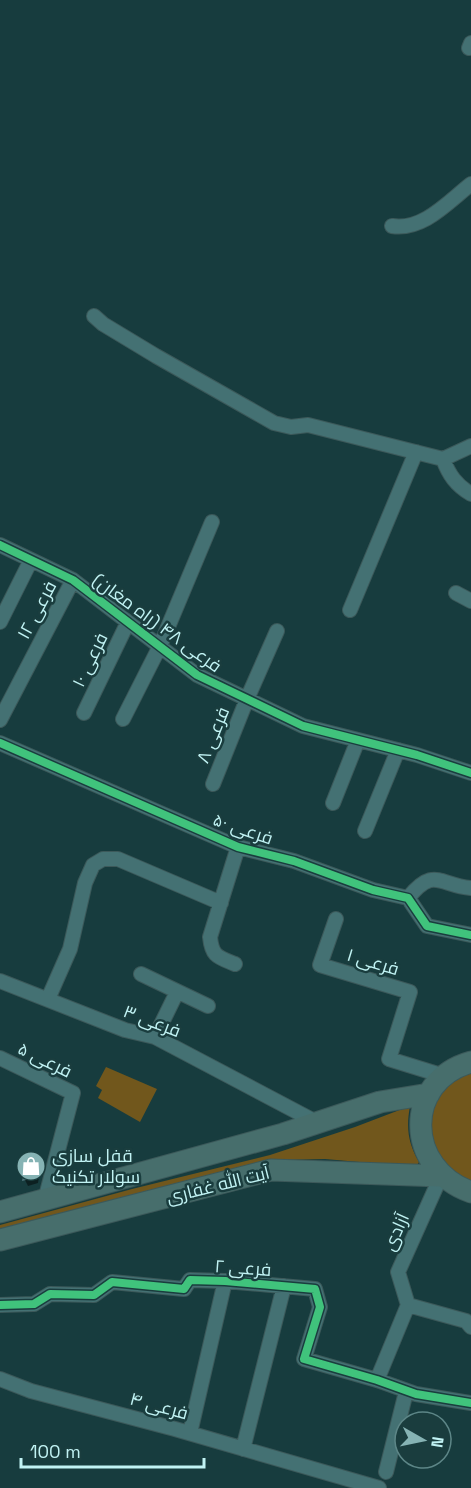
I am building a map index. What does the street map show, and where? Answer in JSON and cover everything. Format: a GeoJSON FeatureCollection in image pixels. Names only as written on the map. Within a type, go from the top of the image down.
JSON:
{"type":"FeatureCollection","features":[{"type":"Feature","properties":{"kind":"main road"},"geometry":{"type":"LineString","coordinates":[[471,1062],[444,1076],[429,1094],[422,1111],[420,1128],[423,1146],[430,1162],[441,1176],[457,1187],[471,1191]]}},
{"type":"Feature","properties":{"kind":"main road","name":"آیت الله غفاری"},"geometry":{"type":"LineString","coordinates":[[0,1212],[283,1134],[380,1102],[429,1094]]}},
{"type":"Feature","properties":{"kind":"main road","name":"آیت الله غفاری"},"geometry":{"type":"LineString","coordinates":[[0,1240],[271,1170],[441,1176]]}},
{"type":"Feature","properties":{"kind":"street"},"geometry":{"type":"LineString","coordinates":[[392,226],[400,228],[420,224],[471,184]]}},
{"type":"Feature","properties":{"kind":"street"},"geometry":{"type":"LineString","coordinates":[[94,316],[103,324],[156,356],[274,423],[291,427],[308,425],[443,459],[471,446]]}},
{"type":"Feature","properties":{"kind":"street"},"geometry":{"type":"LineString","coordinates":[[350,610],[416,452]]}},
{"type":"Feature","properties":{"kind":"street"},"geometry":{"type":"LineString","coordinates":[[443,459],[449,474],[461,488],[471,494]]}},
{"type":"Feature","properties":{"kind":"street"},"geometry":{"type":"LineString","coordinates":[[123,719],[160,646],[212,522]]}},
{"type":"Feature","properties":{"kind":"street","name":"فرعی ۴۸ (راه مغان)"},"geometry":{"type":"LineString","coordinates":[[0,544],[73,580],[198,675],[247,699],[303,726],[398,750],[471,773]]}},
{"type":"Feature","properties":{"kind":"street"},"geometry":{"type":"LineString","coordinates":[[0,622],[31,560]]}},
{"type":"Feature","properties":{"kind":"street","name":"فرعی ۱۲"},"geometry":{"type":"LineString","coordinates":[[0,720],[73,580]]}},
{"type":"Feature","properties":{"kind":"street"},"geometry":{"type":"LineString","coordinates":[[456,593],[471,601]]}},
{"type":"Feature","properties":{"kind":"street","name":"فرعی ۱۰"},"geometry":{"type":"LineString","coordinates":[[84,713],[128,622]]}},
{"type":"Feature","properties":{"kind":"street"},"geometry":{"type":"LineString","coordinates":[[247,699],[277,631]]}},
{"type":"Feature","properties":{"kind":"street","name":"فرعی ۸"},"geometry":{"type":"LineString","coordinates":[[213,784],[247,699]]}},
{"type":"Feature","properties":{"kind":"street"},"geometry":{"type":"LineString","coordinates":[[333,803],[358,740]]}},
{"type":"Feature","properties":{"kind":"street","name":"فرعی ۵۰"},"geometry":{"type":"LineString","coordinates":[[0,743],[238,847],[294,861],[373,890],[408,898]]}},
{"type":"Feature","properties":{"kind":"street"},"geometry":{"type":"LineString","coordinates":[[365,831],[398,750]]}},
{"type":"Feature","properties":{"kind":"street"},"geometry":{"type":"LineString","coordinates":[[235,964],[217,957],[211,949],[210,937],[238,847]]}},
{"type":"Feature","properties":{"kind":"street"},"geometry":{"type":"LineString","coordinates":[[48,999],[70,949],[85,883],[93,865],[103,859],[118,859],[221,903]]}},
{"type":"Feature","properties":{"kind":"street"},"geometry":{"type":"LineString","coordinates":[[471,888],[457,887],[440,879],[421,883],[408,898],[427,927],[471,936]]}},
{"type":"Feature","properties":{"kind":"street","name":"فرعی ۱"},"geometry":{"type":"LineString","coordinates":[[336,919],[320,965],[410,992],[389,1059],[444,1076]]}},
{"type":"Feature","properties":{"kind":"street"},"geometry":{"type":"LineString","coordinates":[[141,974],[208,1006]]}},
{"type":"Feature","properties":{"kind":"street","name":"فرعی ۳"},"geometry":{"type":"LineString","coordinates":[[0,981],[126,1030],[155,1037],[318,1123]]}},
{"type":"Feature","properties":{"kind":"street"},"geometry":{"type":"LineString","coordinates":[[155,1037],[177,992]]}},
{"type":"Feature","properties":{"kind":"street","name":"فرعی ۵"},"geometry":{"type":"LineString","coordinates":[[0,1058],[73,1093],[45,1200]]}},
{"type":"Feature","properties":{"kind":"street","name":"آزادی"},"geometry":{"type":"LineString","coordinates":[[408,1305],[398,1272],[441,1176]]}},
{"type":"Feature","properties":{"kind":"street","name":"فرعی ۲"},"geometry":{"type":"LineString","coordinates":[[0,1305],[33,1304],[50,1294],[93,1295],[112,1282],[184,1289],[190,1280],[225,1281],[315,1289],[320,1307],[304,1359],[377,1380]]}},
{"type":"Feature","properties":{"kind":"street"},"geometry":{"type":"LineString","coordinates":[[190,1433],[225,1281]]}},
{"type":"Feature","properties":{"kind":"street"},"geometry":{"type":"LineString","coordinates":[[243,1449],[284,1286]]}},
{"type":"Feature","properties":{"kind":"street"},"geometry":{"type":"LineString","coordinates":[[471,1327],[466,1321],[408,1305],[377,1380],[406,1392],[471,1403]]}},
{"type":"Feature","properties":{"kind":"street","name":"فرعی ۴"},"geometry":{"type":"LineString","coordinates":[[0,1379],[31,1391],[190,1433],[379,1488]]}},
{"type":"Feature","properties":{"kind":"street"},"geometry":{"type":"LineString","coordinates":[[386,1472],[406,1392]]}},
{"type":"Feature","properties":{"kind":"shaded area"},"geometry":{"type":"Polygon","coordinates":[[[106,1067],[157,1089],[140,1122],[98,1098],[102,1090],[96,1086],[106,1067]]]}},
{"type":"Feature","properties":{"kind":"shaded area"},"geometry":{"type":"Polygon","coordinates":[[[471,1072],[471,1182],[444,1165],[432,1143],[430,1130],[434,1106],[440,1095],[458,1077],[471,1072]]]}},
{"type":"Feature","properties":{"kind":"shaded area"},"geometry":{"type":"Polygon","coordinates":[[[410,1106],[408,1128],[410,1142],[419,1162],[416,1167],[325,1159],[282,1160],[0,1234],[0,1225],[270,1155],[410,1106]]]}},
{"type":"Feature","properties":{"kind":"building","name":"قفل سازی سولار تکنیک"},"geometry":{"type":"Polygon","coordinates":[[[29,1153],[38,1155],[35,1177],[23,1180],[29,1153]]]}},
{"type":"Feature","properties":{"kind":"cycle path"},"geometry":{"type":"LineString","coordinates":[[0,545],[73,580],[197,675],[303,726],[417,755],[471,773]]}},
{"type":"Feature","properties":{"kind":"cycle path"},"geometry":{"type":"LineString","coordinates":[[0,743],[238,847],[294,861],[373,890],[408,898],[427,926],[471,935]]}},
{"type":"Feature","properties":{"kind":"cycle path"},"geometry":{"type":"LineString","coordinates":[[0,1305],[34,1304],[50,1294],[94,1295],[112,1282],[184,1289],[190,1280],[225,1281],[315,1289],[320,1307],[304,1359],[416,1394],[471,1403]]}},
{"type":"Feature","properties":{"kind":"place","name":"قفل سازی سولار تکنیک"},"geometry":{"type":"Point","coordinates":[31,1166]}}]}
